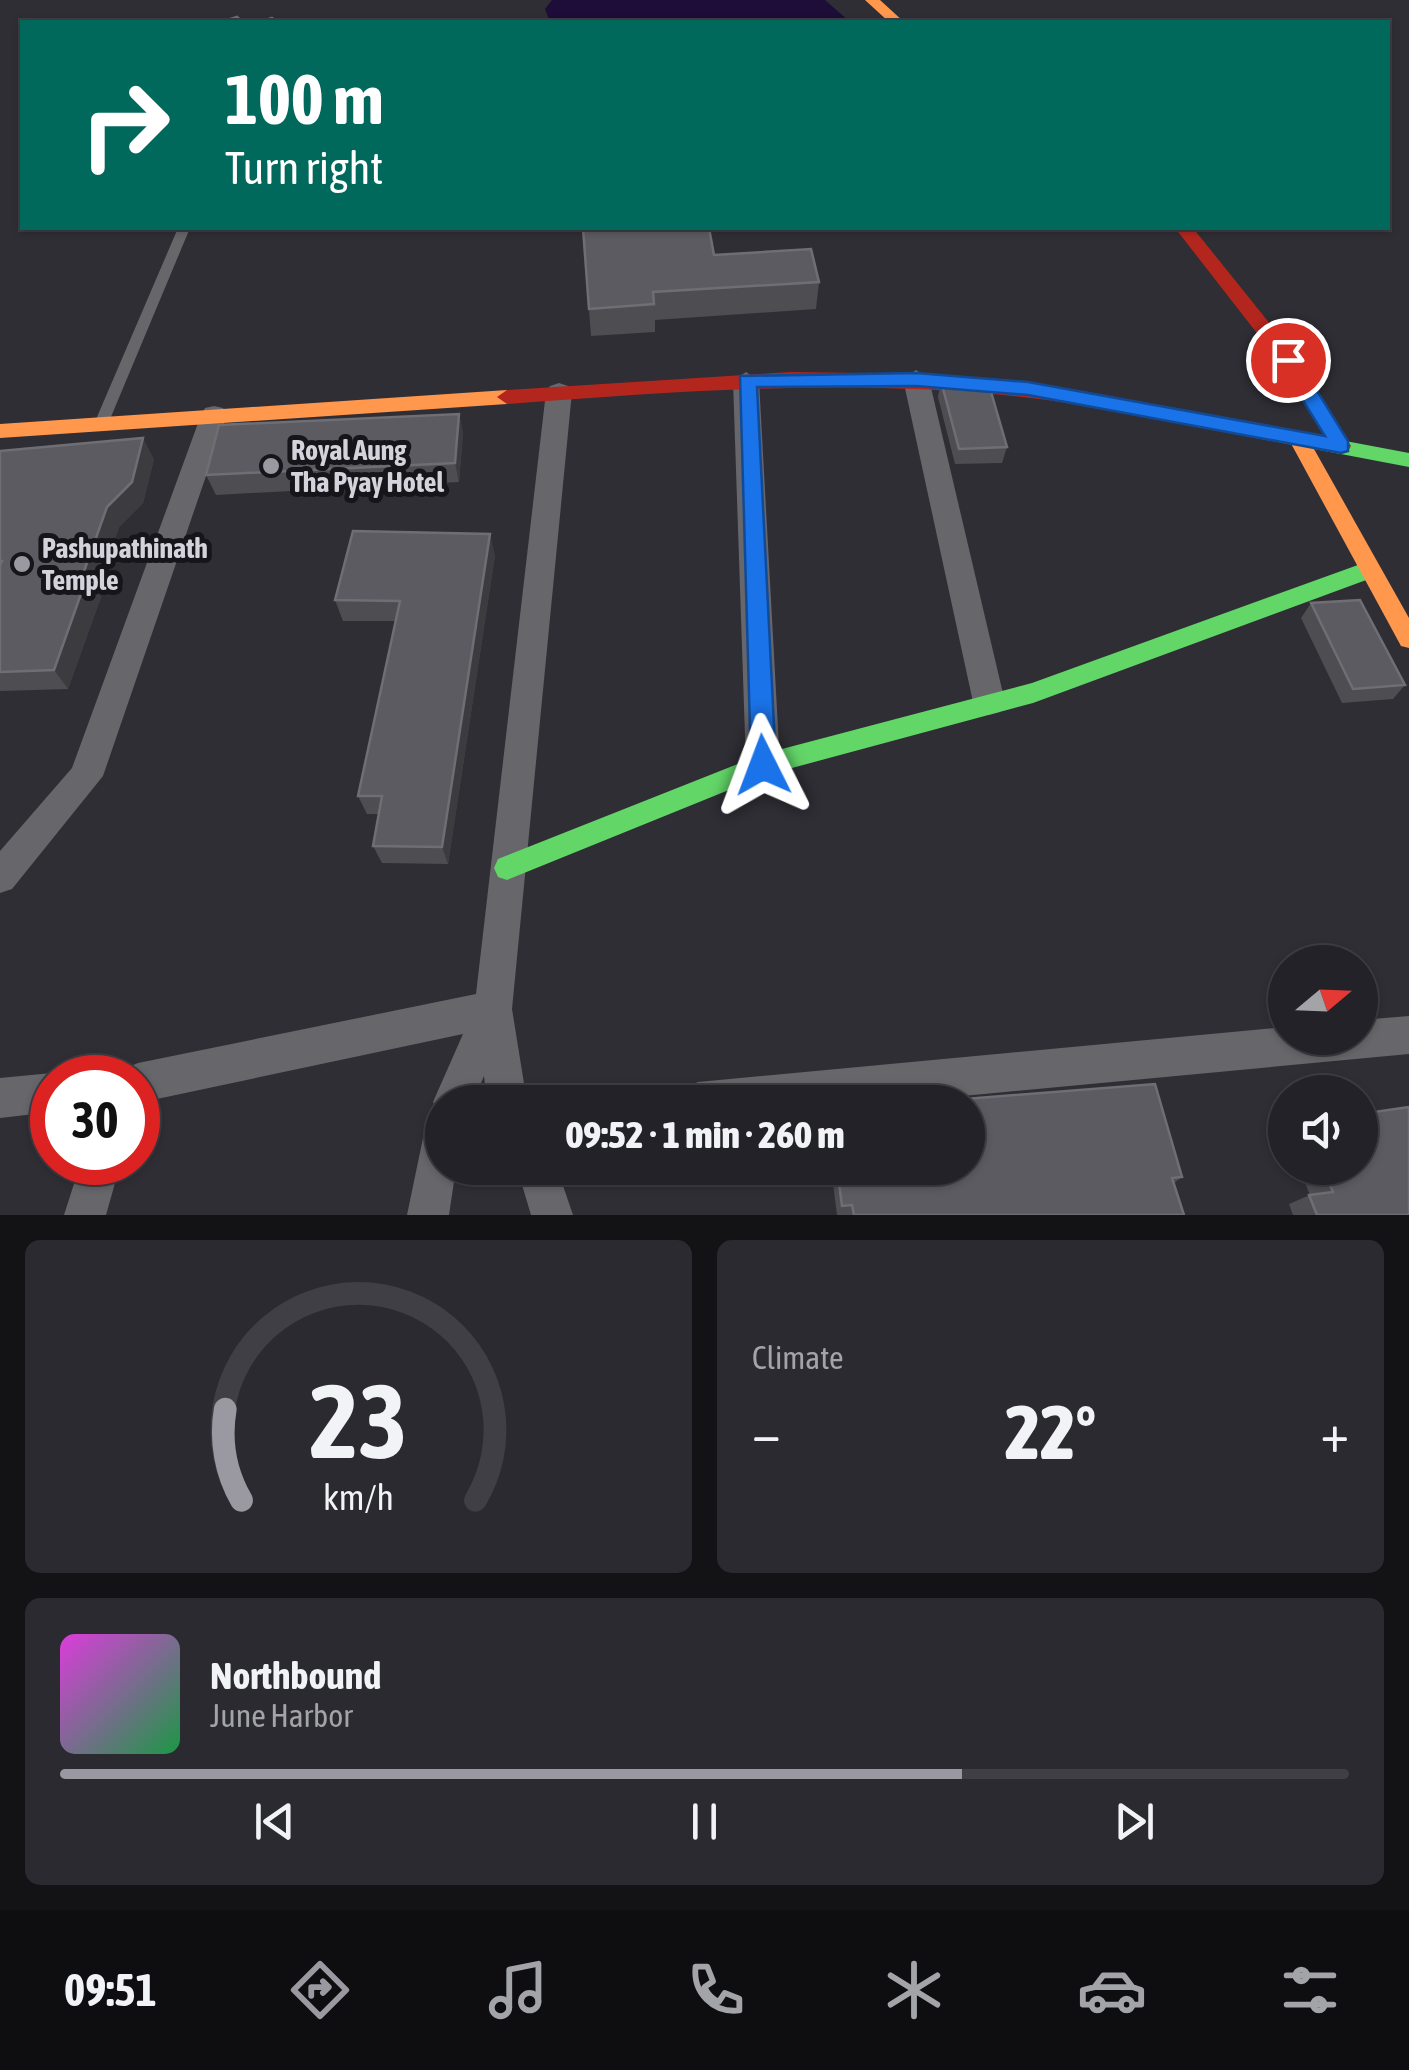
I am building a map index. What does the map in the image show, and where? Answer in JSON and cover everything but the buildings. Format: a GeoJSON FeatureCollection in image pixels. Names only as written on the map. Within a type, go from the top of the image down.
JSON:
{"type":"FeatureCollection","features":[{"type":"Feature","properties":{"kind":"street"},"geometry":{"type":"LineString","coordinates":[[872,0],[895,20]]}},
{"type":"Feature","properties":{"kind":"street"},"geometry":{"type":"LineString","coordinates":[[1186,230],[1272,336],[1321,408],[1341,446]]}},
{"type":"Feature","properties":{"kind":"street"},"geometry":{"type":"LineString","coordinates":[[0,431],[746,381],[916,379],[1028,388],[1409,460]]}},
{"type":"Feature","properties":{"kind":"street"},"geometry":{"type":"LineString","coordinates":[[916,379],[989,702]]}},
{"type":"Feature","properties":{"kind":"street"},"geometry":{"type":"LineString","coordinates":[[746,381],[763,765]]}},
{"type":"Feature","properties":{"kind":"street"},"geometry":{"type":"LineString","coordinates":[[505,1085],[494,1009],[559,392]]}},
{"type":"Feature","properties":{"kind":"street"},"geometry":{"type":"LineString","coordinates":[[0,877],[86,776],[214,415]]}},
{"type":"Feature","properties":{"kind":"street"},"geometry":{"type":"LineString","coordinates":[[1298,438],[1409,639]]}},
{"type":"Feature","properties":{"kind":"street"},"geometry":{"type":"LineString","coordinates":[[507,868],[763,765],[1033,693],[1369,570]]}},
{"type":"Feature","properties":{"kind":"street"},"geometry":{"type":"LineString","coordinates":[[160,1078],[494,1009]]}},
{"type":"Feature","properties":{"kind":"street"},"geometry":{"type":"LineString","coordinates":[[461,1085],[494,1009]]}},
{"type":"Feature","properties":{"kind":"street"},"geometry":{"type":"LineString","coordinates":[[878,1085],[1409,1035]]}},
{"type":"Feature","properties":{"kind":"street"},"geometry":{"type":"LineString","coordinates":[[0,1098],[30,1095]]}},
{"type":"Feature","properties":{"kind":"street"},"geometry":{"type":"LineString","coordinates":[[85,1215],[94,1185]]}},
{"type":"Feature","properties":{"kind":"street"},"geometry":{"type":"LineString","coordinates":[[428,1215],[433,1185]]}},
{"type":"Feature","properties":{"kind":"street"},"geometry":{"type":"LineString","coordinates":[[543,1185],[552,1215]]}},
{"type":"Feature","properties":{"kind":"lane"},"geometry":{"type":"LineString","coordinates":[[102,424],[183,230]]}},
{"type":"Feature","properties":{"kind":"shaded area"},"geometry":{"type":"Polygon","coordinates":[[[552,0],[825,0],[848,20],[549,20],[545,9],[552,0]]]}},
{"type":"Feature","properties":{"kind":"traffic: fast"},"geometry":{"type":"LineString","coordinates":[[1075,397],[1409,460]]}},
{"type":"Feature","properties":{"kind":"traffic: fast"},"geometry":{"type":"LineString","coordinates":[[507,868],[763,765],[1033,693],[1369,570]]}},
{"type":"Feature","properties":{"kind":"traffic: slow"},"geometry":{"type":"LineString","coordinates":[[872,0],[895,20]]}},
{"type":"Feature","properties":{"kind":"traffic: slow"},"geometry":{"type":"LineString","coordinates":[[0,431],[507,397]]}},
{"type":"Feature","properties":{"kind":"traffic: slow"},"geometry":{"type":"LineString","coordinates":[[1298,438],[1409,639]]}},
{"type":"Feature","properties":{"kind":"traffic: jam"},"geometry":{"type":"LineString","coordinates":[[1186,230],[1288,360],[1341,446]]}},
{"type":"Feature","properties":{"kind":"traffic: jam"},"geometry":{"type":"LineString","coordinates":[[507,397],[720,382],[863,378],[1005,386],[1075,397]]}},
{"type":"Feature","properties":{"kind":"place","name":"Royal Aung Tha Pyay Hotel"},"geometry":{"type":"Point","coordinates":[271,466]}},
{"type":"Feature","properties":{"kind":"place","name":"Pashupathinath Temple"},"geometry":{"type":"Point","coordinates":[22,564]}},
{"type":"Feature","properties":{"kind":"route"},"geometry":{"type":"LineString","coordinates":[[763,765],[746,381],[916,379],[1028,388],[1341,446],[1288,360]]}}]}
